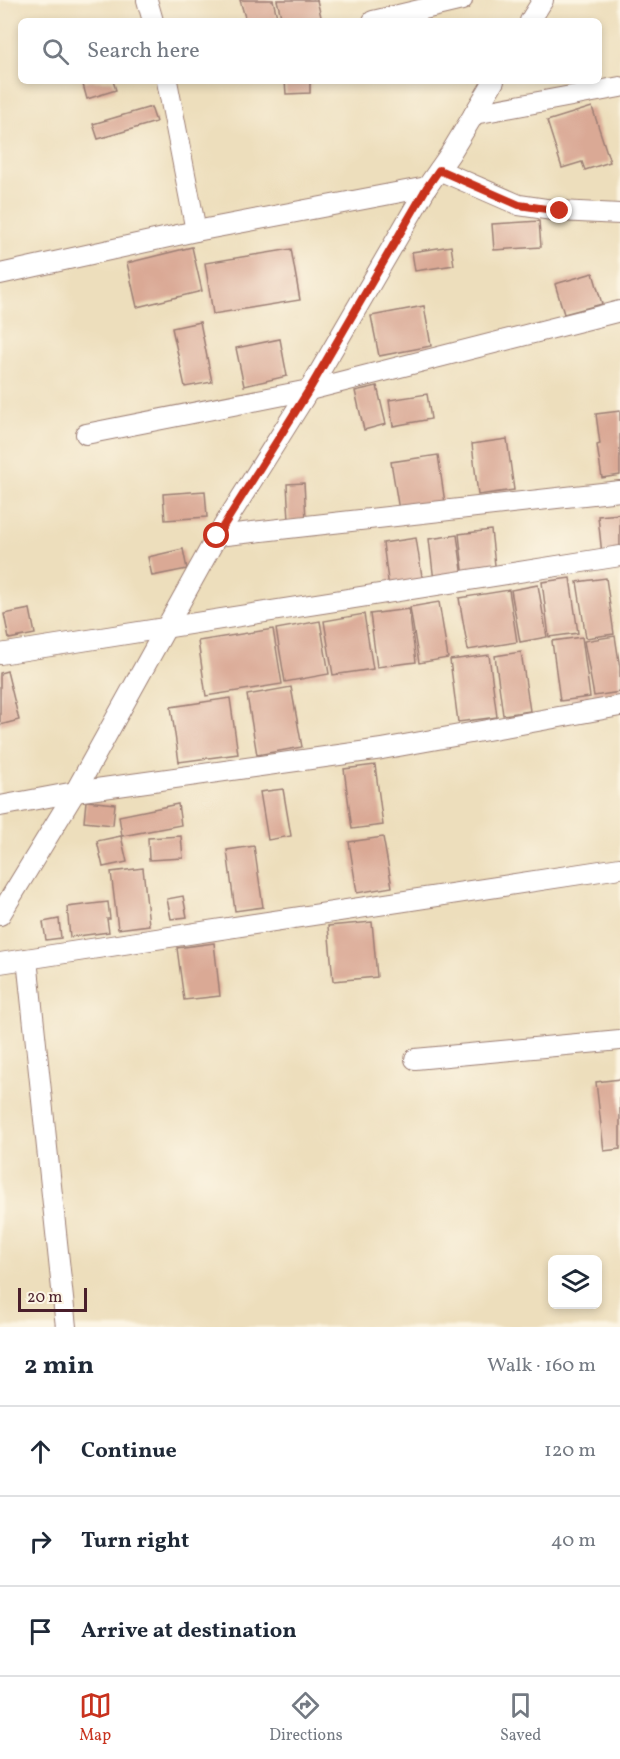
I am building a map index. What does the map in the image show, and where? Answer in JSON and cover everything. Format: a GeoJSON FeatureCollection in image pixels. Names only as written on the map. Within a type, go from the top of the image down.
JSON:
{"type":"FeatureCollection","features":[{"type":"Feature","properties":{"kind":"street"},"geometry":{"type":"LineString","coordinates":[[147,0],[152,18]]}},
{"type":"Feature","properties":{"kind":"street"},"geometry":{"type":"LineString","coordinates":[[386,18],[462,0]]}},
{"type":"Feature","properties":{"kind":"street"},"geometry":{"type":"LineString","coordinates":[[532,18],[543,0]]}},
{"type":"Feature","properties":{"kind":"street"},"geometry":{"type":"LineString","coordinates":[[168,84],[196,231]]}},
{"type":"Feature","properties":{"kind":"street"},"geometry":{"type":"LineString","coordinates":[[0,915],[75,792],[217,536],[309,390],[427,187],[445,162],[492,84]]}},
{"type":"Feature","properties":{"kind":"street"},"geometry":{"type":"LineString","coordinates":[[474,114],[620,87]]}},
{"type":"Feature","properties":{"kind":"street"},"geometry":{"type":"LineString","coordinates":[[445,162],[519,205],[560,211],[620,214]]}},
{"type":"Feature","properties":{"kind":"street"},"geometry":{"type":"LineString","coordinates":[[0,274],[196,231],[427,187]]}},
{"type":"Feature","properties":{"kind":"street"},"geometry":{"type":"LineString","coordinates":[[86,434],[309,390],[620,311]]}},
{"type":"Feature","properties":{"kind":"street"},"geometry":{"type":"LineString","coordinates":[[217,536],[620,491]]}},
{"type":"Feature","properties":{"kind":"street"},"geometry":{"type":"LineString","coordinates":[[0,654],[620,556]]}},
{"type":"Feature","properties":{"kind":"street"},"geometry":{"type":"LineString","coordinates":[[0,806],[75,792],[382,749],[620,706]]}},
{"type":"Feature","properties":{"kind":"street"},"geometry":{"type":"LineString","coordinates":[[0,963],[620,867]]}},
{"type":"Feature","properties":{"kind":"street"},"geometry":{"type":"LineString","coordinates":[[27,959],[66,1327]]}},
{"type":"Feature","properties":{"kind":"street"},"geometry":{"type":"LineString","coordinates":[[415,1059],[620,1040]]}},
{"type":"Feature","properties":{"kind":"building"},"geometry":{"type":"Polygon","coordinates":[[[240,0],[273,0],[277,18],[245,18],[240,0]]]}},
{"type":"Feature","properties":{"kind":"building"},"geometry":{"type":"Polygon","coordinates":[[[277,0],[317,0],[321,18],[281,18],[277,0]]]}},
{"type":"Feature","properties":{"kind":"building"},"geometry":{"type":"Polygon","coordinates":[[[83,84],[114,84],[116,90],[87,99],[83,84]]]}},
{"type":"Feature","properties":{"kind":"building"},"geometry":{"type":"Polygon","coordinates":[[[285,84],[310,84],[310,93],[286,94],[285,84]]]}},
{"type":"Feature","properties":{"kind":"building"},"geometry":{"type":"Polygon","coordinates":[[[151,107],[156,122],[98,139],[93,124],[151,107]]]}},
{"type":"Feature","properties":{"kind":"building"},"geometry":{"type":"Polygon","coordinates":[[[592,107],[610,162],[585,170],[582,162],[562,168],[547,121],[592,107]]]}},
{"type":"Feature","properties":{"kind":"building"},"geometry":{"type":"Polygon","coordinates":[[[539,221],[541,247],[494,250],[492,224],[539,221]]]}},
{"type":"Feature","properties":{"kind":"building"},"geometry":{"type":"Polygon","coordinates":[[[451,246],[454,265],[415,271],[412,252],[451,246]]]}},
{"type":"Feature","properties":{"kind":"building"},"geometry":{"type":"Polygon","coordinates":[[[192,247],[202,291],[137,307],[127,263],[192,247]]]}},
{"type":"Feature","properties":{"kind":"building"},"geometry":{"type":"Polygon","coordinates":[[[291,249],[300,300],[213,314],[205,263],[291,249]]]}},
{"type":"Feature","properties":{"kind":"building"},"geometry":{"type":"Polygon","coordinates":[[[593,273],[602,304],[564,314],[555,284],[593,273]]]}},
{"type":"Feature","properties":{"kind":"building"},"geometry":{"type":"Polygon","coordinates":[[[424,306],[431,346],[379,356],[371,316],[424,306]]]}},
{"type":"Feature","properties":{"kind":"building"},"geometry":{"type":"Polygon","coordinates":[[[200,322],[212,382],[185,387],[172,328],[200,322]]]}},
{"type":"Feature","properties":{"kind":"building"},"geometry":{"type":"Polygon","coordinates":[[[280,339],[287,376],[244,386],[236,348],[280,339]]]}},
{"type":"Feature","properties":{"kind":"building"},"geometry":{"type":"Polygon","coordinates":[[[377,386],[386,424],[364,430],[355,391],[377,386]]]}},
{"type":"Feature","properties":{"kind":"building"},"geometry":{"type":"Polygon","coordinates":[[[427,394],[431,419],[393,426],[389,400],[427,394]]]}},
{"type":"Feature","properties":{"kind":"building"},"geometry":{"type":"Polygon","coordinates":[[[620,411],[620,475],[602,478],[597,445],[600,444],[596,414],[620,411]]]}},
{"type":"Feature","properties":{"kind":"building"},"geometry":{"type":"Polygon","coordinates":[[[507,439],[514,490],[478,495],[472,444],[507,439]]]}},
{"type":"Feature","properties":{"kind":"building"},"geometry":{"type":"Polygon","coordinates":[[[438,455],[445,503],[399,510],[391,462],[438,455]]]}},
{"type":"Feature","properties":{"kind":"building"},"geometry":{"type":"Polygon","coordinates":[[[304,483],[306,519],[289,521],[287,484],[304,483]]]}},
{"type":"Feature","properties":{"kind":"building"},"geometry":{"type":"Polygon","coordinates":[[[205,491],[207,517],[165,520],[163,494],[205,491]]]}},
{"type":"Feature","properties":{"kind":"building"},"geometry":{"type":"Polygon","coordinates":[[[620,514],[620,553],[602,555],[598,516],[620,514]]]}},
{"type":"Feature","properties":{"kind":"building"},"geometry":{"type":"Polygon","coordinates":[[[491,530],[496,574],[464,578],[459,534],[491,530]]]}},
{"type":"Feature","properties":{"kind":"building"},"geometry":{"type":"Polygon","coordinates":[[[457,535],[463,577],[434,581],[429,539],[457,535]]]}},
{"type":"Feature","properties":{"kind":"building"},"geometry":{"type":"Polygon","coordinates":[[[416,538],[423,583],[389,588],[383,543],[416,538]]]}},
{"type":"Feature","properties":{"kind":"building"},"geometry":{"type":"Polygon","coordinates":[[[183,549],[187,569],[152,576],[148,557],[183,549]]]}},
{"type":"Feature","properties":{"kind":"building"},"geometry":{"type":"Polygon","coordinates":[[[570,578],[578,633],[549,637],[542,582],[570,578]]]}},
{"type":"Feature","properties":{"kind":"building"},"geometry":{"type":"Polygon","coordinates":[[[606,578],[614,634],[586,638],[577,582],[606,578]]]}},
{"type":"Feature","properties":{"kind":"building"},"geometry":{"type":"Polygon","coordinates":[[[538,585],[547,637],[520,642],[511,590],[538,585]]]}},
{"type":"Feature","properties":{"kind":"building"},"geometry":{"type":"Polygon","coordinates":[[[509,590],[517,642],[468,650],[459,598],[509,590]]]}},
{"type":"Feature","properties":{"kind":"building"},"geometry":{"type":"Polygon","coordinates":[[[439,602],[448,658],[419,663],[410,607],[439,602]]]}},
{"type":"Feature","properties":{"kind":"building"},"geometry":{"type":"Polygon","coordinates":[[[30,609],[35,634],[9,639],[4,614],[30,609]]]}},
{"type":"Feature","properties":{"kind":"building"},"geometry":{"type":"Polygon","coordinates":[[[409,609],[416,662],[377,667],[370,614],[409,609]]]}},
{"type":"Feature","properties":{"kind":"building"},"geometry":{"type":"Polygon","coordinates":[[[364,614],[373,669],[333,675],[324,621],[364,614]]]}},
{"type":"Feature","properties":{"kind":"building"},"geometry":{"type":"Polygon","coordinates":[[[320,621],[329,674],[285,682],[276,629],[320,621]]]}},
{"type":"Feature","properties":{"kind":"building"},"geometry":{"type":"Polygon","coordinates":[[[273,629],[282,684],[206,696],[198,641],[273,629]]]}},
{"type":"Feature","properties":{"kind":"building"},"geometry":{"type":"Polygon","coordinates":[[[615,636],[620,668],[620,692],[594,696],[584,641],[615,636]]]}},
{"type":"Feature","properties":{"kind":"building"},"geometry":{"type":"Polygon","coordinates":[[[582,637],[590,697],[560,701],[552,641],[582,637]]]}},
{"type":"Feature","properties":{"kind":"building"},"geometry":{"type":"Polygon","coordinates":[[[521,652],[530,711],[503,715],[495,656],[521,652]]]}},
{"type":"Feature","properties":{"kind":"building"},"geometry":{"type":"Polygon","coordinates":[[[489,655],[497,717],[458,722],[450,660],[489,655]]]}},
{"type":"Feature","properties":{"kind":"building"},"geometry":{"type":"Polygon","coordinates":[[[7,671],[19,720],[0,725],[0,673],[7,671]]]}},
{"type":"Feature","properties":{"kind":"building"},"geometry":{"type":"Polygon","coordinates":[[[291,687],[302,747],[257,755],[247,695],[291,687]]]}},
{"type":"Feature","properties":{"kind":"building"},"geometry":{"type":"Polygon","coordinates":[[[230,698],[238,754],[179,762],[171,707],[230,698]]]}},
{"type":"Feature","properties":{"kind":"building"},"geometry":{"type":"Polygon","coordinates":[[[375,765],[383,825],[352,829],[344,769],[375,765]]]}},
{"type":"Feature","properties":{"kind":"building"},"geometry":{"type":"Polygon","coordinates":[[[283,789],[291,836],[268,840],[260,792],[283,789]]]}},
{"type":"Feature","properties":{"kind":"building"},"geometry":{"type":"Polygon","coordinates":[[[86,801],[115,804],[113,825],[84,822],[86,801]]]}},
{"type":"Feature","properties":{"kind":"building"},"geometry":{"type":"Polygon","coordinates":[[[178,804],[181,825],[122,836],[119,816],[178,804]]]}},
{"type":"Feature","properties":{"kind":"building"},"geometry":{"type":"Polygon","coordinates":[[[121,836],[127,862],[103,867],[97,841],[121,836]]]}},
{"type":"Feature","properties":{"kind":"building"},"geometry":{"type":"Polygon","coordinates":[[[181,836],[183,858],[149,860],[148,838],[181,836]]]}},
{"type":"Feature","properties":{"kind":"building"},"geometry":{"type":"Polygon","coordinates":[[[383,837],[392,887],[357,893],[349,842],[383,837]]]}},
{"type":"Feature","properties":{"kind":"building"},"geometry":{"type":"Polygon","coordinates":[[[254,846],[263,907],[235,911],[227,850],[254,846]]]}},
{"type":"Feature","properties":{"kind":"building"},"geometry":{"type":"Polygon","coordinates":[[[143,868],[149,925],[118,929],[111,872],[143,868]]]}},
{"type":"Feature","properties":{"kind":"building"},"geometry":{"type":"Polygon","coordinates":[[[183,896],[187,917],[171,919],[167,899],[183,896]]]}},
{"type":"Feature","properties":{"kind":"building"},"geometry":{"type":"Polygon","coordinates":[[[108,902],[109,932],[70,937],[67,907],[108,902]]]}},
{"type":"Feature","properties":{"kind":"building"},"geometry":{"type":"Polygon","coordinates":[[[59,919],[61,938],[46,940],[43,922],[59,919]]]}},
{"type":"Feature","properties":{"kind":"building"},"geometry":{"type":"Polygon","coordinates":[[[372,922],[377,977],[333,981],[328,926],[372,922]]]}},
{"type":"Feature","properties":{"kind":"building"},"geometry":{"type":"Polygon","coordinates":[[[214,943],[220,996],[184,1000],[177,948],[214,943]]]}},
{"type":"Feature","properties":{"kind":"building"},"geometry":{"type":"Polygon","coordinates":[[[620,1079],[620,1149],[604,1151],[596,1082],[620,1079]]]}},
{"type":"Feature","properties":{"kind":"route"},"geometry":{"type":"LineString","coordinates":[[217,536],[309,390],[439,170],[519,205],[560,211]]}}]}
